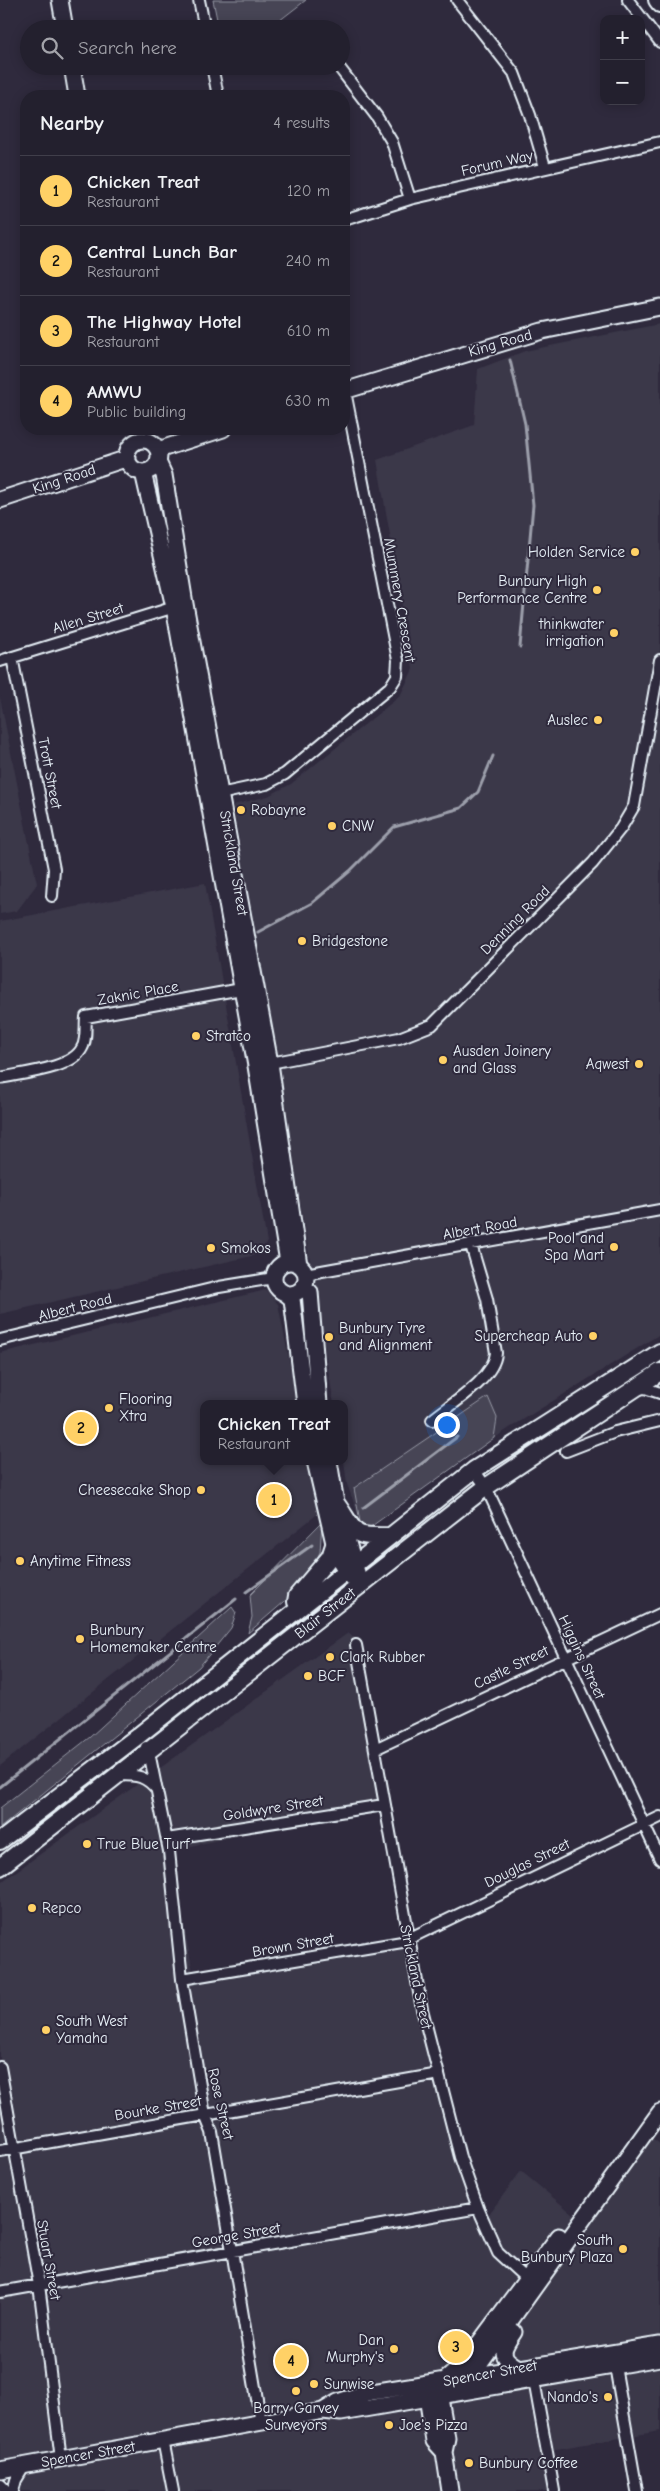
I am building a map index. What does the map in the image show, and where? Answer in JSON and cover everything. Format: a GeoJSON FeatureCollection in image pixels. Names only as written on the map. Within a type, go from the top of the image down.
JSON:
{"type":"FeatureCollection","features":[{"type":"Feature","properties":{"kind":"main road"},"geometry":{"type":"LineString","coordinates":[[657,0],[660,4]]}},
{"type":"Feature","properties":{"kind":"main road","name":"Blair Street"},"geometry":{"type":"LineString","coordinates":[[0,1841],[138,1736],[474,1470],[660,1352]]}},
{"type":"Feature","properties":{"kind":"main road","name":"Blair Street"},"geometry":{"type":"LineString","coordinates":[[0,1868],[486,1487],[660,1372]]}},
{"type":"Feature","properties":{"kind":"main road"},"geometry":{"type":"LineString","coordinates":[[336,1503],[356,1532],[363,1537],[390,1536]]}},
{"type":"Feature","properties":{"kind":"main road"},"geometry":{"type":"LineString","coordinates":[[292,1613],[297,1596],[326,1562],[334,1545]]}},
{"type":"Feature","properties":{"kind":"street"},"geometry":{"type":"LineString","coordinates":[[60,0],[63,20]]}},
{"type":"Feature","properties":{"kind":"street"},"geometry":{"type":"LineString","coordinates":[[199,0],[203,20]]}},
{"type":"Feature","properties":{"kind":"street"},"geometry":{"type":"LineString","coordinates":[[457,0],[514,73],[530,114],[545,167]]}},
{"type":"Feature","properties":{"kind":"street"},"geometry":{"type":"LineString","coordinates":[[628,0],[660,42]]}},
{"type":"Feature","properties":{"kind":"street"},"geometry":{"type":"LineString","coordinates":[[74,75],[76,90]]}},
{"type":"Feature","properties":{"kind":"street"},"geometry":{"type":"LineString","coordinates":[[214,75],[217,90]]}},
{"type":"Feature","properties":{"kind":"street"},"geometry":{"type":"LineString","coordinates":[[345,75],[377,117],[392,142],[410,199]]}},
{"type":"Feature","properties":{"kind":"street","name":"Forum Way"},"geometry":{"type":"LineString","coordinates":[[350,218],[410,199],[660,142]]}},
{"type":"Feature","properties":{"kind":"street","name":"King Road"},"geometry":{"type":"LineString","coordinates":[[350,389],[542,331],[660,307]]}},
{"type":"Feature","properties":{"kind":"street","name":"Mummery Crescent"},"geometry":{"type":"LineString","coordinates":[[214,796],[266,784],[285,774],[390,687],[397,676],[398,660],[350,421]]}},
{"type":"Feature","properties":{"kind":"street"},"geometry":{"type":"LineString","coordinates":[[158,456],[149,441],[135,435],[129,448],[128,458],[134,469],[143,472],[154,468],[158,456],[209,435]]}},
{"type":"Feature","properties":{"kind":"street","name":"Strickland Street"},"geometry":{"type":"LineString","coordinates":[[158,456],[164,475],[180,606],[299,1272],[310,1292],[319,1400]]}},
{"type":"Feature","properties":{"kind":"street","name":"King Road"},"geometry":{"type":"LineString","coordinates":[[0,500],[128,458]]}},
{"type":"Feature","properties":{"kind":"street","name":"Strickland Street"},"geometry":{"type":"LineString","coordinates":[[143,472],[180,606]]}},
{"type":"Feature","properties":{"kind":"street","name":"Allen Street"},"geometry":{"type":"LineString","coordinates":[[0,661],[180,606]]}},
{"type":"Feature","properties":{"kind":"street","name":"Trott Street"},"geometry":{"type":"LineString","coordinates":[[12,657],[54,869],[52,896]]}},
{"type":"Feature","properties":{"kind":"street","name":"Denning Road"},"geometry":{"type":"LineString","coordinates":[[263,1065],[399,1038],[432,1025],[593,863],[621,828],[634,806],[660,660]]}},
{"type":"Feature","properties":{"kind":"street","name":"Zaknic Place"},"geometry":{"type":"LineString","coordinates":[[0,1078],[57,1066],[77,1057],[84,1046],[86,1017],[249,988]]}},
{"type":"Feature","properties":{"kind":"street","name":"Albert Road"},"geometry":{"type":"LineString","coordinates":[[299,1272],[471,1245],[660,1210]]}},
{"type":"Feature","properties":{"kind":"street"},"geometry":{"type":"LineString","coordinates":[[432,1420],[487,1375],[495,1362],[496,1354],[487,1299],[471,1245]]}},
{"type":"Feature","properties":{"kind":"street"},"geometry":{"type":"LineString","coordinates":[[285,1294],[298,1292],[299,1272],[278,1268],[274,1278],[276,1286],[285,1294],[292,1299],[305,1400]]}},
{"type":"Feature","properties":{"kind":"street","name":"Albert Road"},"geometry":{"type":"LineString","coordinates":[[0,1340],[219,1287],[274,1278]]}},
{"type":"Feature","properties":{"kind":"street"},"geometry":{"type":"LineString","coordinates":[[628,1373],[653,1369],[660,1372]]}},
{"type":"Feature","properties":{"kind":"street"},"geometry":{"type":"LineString","coordinates":[[636,1389],[645,1388],[660,1393]]}},
{"type":"Feature","properties":{"kind":"street"},"geometry":{"type":"LineString","coordinates":[[566,1451],[615,1432],[660,1421]]}},
{"type":"Feature","properties":{"kind":"street"},"geometry":{"type":"LineString","coordinates":[[316,1465],[334,1545],[350,1567],[360,1586]]}},
{"type":"Feature","properties":{"kind":"street"},"geometry":{"type":"LineString","coordinates":[[330,1465],[350,1567]]}},
{"type":"Feature","properties":{"kind":"street","name":"Higgins Street"},"geometry":{"type":"LineString","coordinates":[[474,1470],[486,1487],[660,1859]]}},
{"type":"Feature","properties":{"kind":"street","name":"Castle Street"},"geometry":{"type":"LineString","coordinates":[[375,1749],[660,1614]]}},
{"type":"Feature","properties":{"kind":"street","name":"Strickland Street"},"geometry":{"type":"LineString","coordinates":[[356,1645],[407,1937],[422,2009],[460,2157],[478,2208],[498,2253],[531,2282]]}},
{"type":"Feature","properties":{"kind":"street","name":"Rose Street"},"geometry":{"type":"LineString","coordinates":[[138,1736],[149,1752],[167,1840],[182,1979],[205,2115],[212,2132],[261,2422]]}},
{"type":"Feature","properties":{"kind":"street"},"geometry":{"type":"LineString","coordinates":[[120,1775],[148,1780],[157,1790]]}},
{"type":"Feature","properties":{"kind":"street","name":"Goldwyre Street"},"geometry":{"type":"LineString","coordinates":[[167,1840],[384,1805]]}},
{"type":"Feature","properties":{"kind":"street","name":"Douglas Street"},"geometry":{"type":"LineString","coordinates":[[407,1937],[660,1817]]}},
{"type":"Feature","properties":{"kind":"street","name":"Brown Street"},"geometry":{"type":"LineString","coordinates":[[182,1979],[402,1942],[407,1937]]}},
{"type":"Feature","properties":{"kind":"street","name":"Stuart Street"},"geometry":{"type":"LineString","coordinates":[[0,2067],[39,2285],[61,2459]]}},
{"type":"Feature","properties":{"kind":"street","name":"Bourke Street"},"geometry":{"type":"LineString","coordinates":[[0,2151],[439,2074]]}},
{"type":"Feature","properties":{"kind":"street"},"geometry":{"type":"LineString","coordinates":[[450,2491],[444,2452],[434,2440],[437,2390],[462,2366],[531,2282],[614,2165],[646,2131],[660,2112]]}},
{"type":"Feature","properties":{"kind":"street","name":"George Street"},"geometry":{"type":"LineString","coordinates":[[0,2292],[478,2208]]}},
{"type":"Feature","properties":{"kind":"street"},"geometry":{"type":"LineString","coordinates":[[437,2390],[470,2377],[521,2307],[531,2282]]}},
{"type":"Feature","properties":{"kind":"street"},"geometry":{"type":"LineString","coordinates":[[519,2368],[507,2361],[503,2351],[520,2324],[521,2307]]}},
{"type":"Feature","properties":{"kind":"street","name":"Spencer Street"},"geometry":{"type":"LineString","coordinates":[[470,2377],[660,2345]]}},
{"type":"Feature","properties":{"kind":"street","name":"Spencer Street"},"geometry":{"type":"LineString","coordinates":[[0,2470],[323,2411],[341,2413],[437,2390],[534,2380],[660,2358]]}},
{"type":"Feature","properties":{"kind":"street"},"geometry":{"type":"LineString","coordinates":[[615,2366],[637,2491]]}},
{"type":"Feature","properties":{"kind":"street"},"geometry":{"type":"LineString","coordinates":[[534,2380],[554,2491]]}},
{"type":"Feature","properties":{"kind":"street"},"geometry":{"type":"LineString","coordinates":[[163,2440],[172,2491]]}},
{"type":"Feature","properties":{"kind":"street"},"geometry":{"type":"LineString","coordinates":[[13,2491],[16,2480],[25,2465]]}},
{"type":"Feature","properties":{"kind":"street"},"geometry":{"type":"LineString","coordinates":[[0,2484],[6,2491]]}},
{"type":"Feature","properties":{"kind":"shaded area"},"geometry":{"type":"Polygon","coordinates":[[[213,0],[306,0],[280,20],[217,20],[213,0]]]}},
{"type":"Feature","properties":{"kind":"shaded area"},"geometry":{"type":"Polygon","coordinates":[[[660,324],[660,1334],[505,1431],[376,1523],[358,1514],[347,1484],[345,1465],[348,1465],[348,1400],[333,1400],[233,805],[268,796],[291,784],[400,696],[413,669],[377,460],[474,425],[478,369],[525,351],[660,324]]]}},
{"type":"Feature","properties":{"kind":"shaded area"},"geometry":{"type":"Polygon","coordinates":[[[0,697],[37,884],[17,911],[0,914],[0,697]]]}},
{"type":"Feature","properties":{"kind":"shaded area"},"geometry":{"type":"Polygon","coordinates":[[[205,883],[267,1242],[256,1255],[0,1314],[0,921],[205,883]]]}},
{"type":"Feature","properties":{"kind":"shaded area","name":"Bunbury Homemaker Centre"},"geometry":{"type":"Polygon","coordinates":[[[266,1290],[278,1304],[297,1400],[200,1400],[200,1465],[311,1465],[320,1512],[0,1766],[0,1353],[266,1290]]]}},
{"type":"Feature","properties":{"kind":"shaded area"},"geometry":{"type":"Polygon","coordinates":[[[488,1397],[497,1418],[494,1438],[362,1533],[354,1488],[488,1397]]]}},
{"type":"Feature","properties":{"kind":"shaded area"},"geometry":{"type":"Polygon","coordinates":[[[322,1522],[320,1552],[306,1583],[248,1633],[252,1617],[250,1595],[322,1522]]]}},
{"type":"Feature","properties":{"kind":"shaded area"},"geometry":{"type":"Polygon","coordinates":[[[232,1607],[236,1613],[231,1628],[199,1667],[0,1828],[0,1808],[90,1737],[232,1607]]]}},
{"type":"Feature","properties":{"kind":"shaded area"},"geometry":{"type":"Polygon","coordinates":[[[348,1633],[355,1638],[388,1802],[169,1851],[194,1977],[404,1945],[418,2009],[473,2218],[489,2214],[521,2171],[585,2224],[652,2138],[660,2144],[660,2431],[545,2451],[549,2491],[0,2491],[0,1883],[348,1633]]]}},
{"type":"Feature","properties":{"kind":"waterway"},"geometry":{"type":"LineString","coordinates":[[510,360],[525,424],[533,505],[520,647]]}},
{"type":"Feature","properties":{"kind":"waterway"},"geometry":{"type":"LineString","coordinates":[[258,932],[312,903],[350,871],[394,827],[461,808],[478,792],[493,756]]}},
{"type":"Feature","properties":{"kind":"waterway"},"geometry":{"type":"LineString","coordinates":[[363,1508],[457,1437]]}},
{"type":"Feature","properties":{"kind":"waterway"},"geometry":{"type":"LineString","coordinates":[[246,1592],[312,1545]]}},
{"type":"Feature","properties":{"kind":"waterway"},"geometry":{"type":"LineString","coordinates":[[0,1787],[236,1599]]}},
{"type":"Feature","properties":{"kind":"place","name":"Holden Service"},"geometry":{"type":"Point","coordinates":[635,552]}},
{"type":"Feature","properties":{"kind":"place","name":"Bunbury High Performance Centre"},"geometry":{"type":"Point","coordinates":[597,590]}},
{"type":"Feature","properties":{"kind":"place","name":"thinkwater irrigation"},"geometry":{"type":"Point","coordinates":[614,633]}},
{"type":"Feature","properties":{"kind":"place","name":"Auslec"},"geometry":{"type":"Point","coordinates":[598,720]}},
{"type":"Feature","properties":{"kind":"place","name":"Robayne"},"geometry":{"type":"Point","coordinates":[241,810]}},
{"type":"Feature","properties":{"kind":"place","name":"CNW"},"geometry":{"type":"Point","coordinates":[332,826]}},
{"type":"Feature","properties":{"kind":"place","name":"Bridgestone"},"geometry":{"type":"Point","coordinates":[302,941]}},
{"type":"Feature","properties":{"kind":"place","name":"Stratco"},"geometry":{"type":"Point","coordinates":[196,1036]}},
{"type":"Feature","properties":{"kind":"place","name":"Ausden Joinery and Glass"},"geometry":{"type":"Point","coordinates":[443,1060]}},
{"type":"Feature","properties":{"kind":"place","name":"Aqwest"},"geometry":{"type":"Point","coordinates":[639,1064]}},
{"type":"Feature","properties":{"kind":"place","name":"Pool and Spa Mart"},"geometry":{"type":"Point","coordinates":[614,1247]}},
{"type":"Feature","properties":{"kind":"place","name":"Smokos"},"geometry":{"type":"Point","coordinates":[211,1248]}},
{"type":"Feature","properties":{"kind":"place","name":"Supercheap Auto"},"geometry":{"type":"Point","coordinates":[593,1336]}},
{"type":"Feature","properties":{"kind":"place","name":"Bunbury Tyre and Alignment"},"geometry":{"type":"Point","coordinates":[329,1337]}},
{"type":"Feature","properties":{"kind":"place","name":"Flooring Xtra"},"geometry":{"type":"Point","coordinates":[109,1408]}},
{"type":"Feature","properties":{"kind":"place","name":"Central Lunch Bar"},"geometry":{"type":"Point","coordinates":[81,1428]}},
{"type":"Feature","properties":{"kind":"place","name":"Cheesecake Shop"},"geometry":{"type":"Point","coordinates":[201,1490]}},
{"type":"Feature","properties":{"kind":"place","name":"Chicken Treat"},"geometry":{"type":"Point","coordinates":[274,1500]}},
{"type":"Feature","properties":{"kind":"place","name":"Anytime Fitness"},"geometry":{"type":"Point","coordinates":[20,1561]}},
{"type":"Feature","properties":{"kind":"place","name":"Bunbury Homemaker Centre"},"geometry":{"type":"Point","coordinates":[80,1639]}},
{"type":"Feature","properties":{"kind":"place","name":"Clark Rubber"},"geometry":{"type":"Point","coordinates":[330,1657]}},
{"type":"Feature","properties":{"kind":"place","name":"BCF"},"geometry":{"type":"Point","coordinates":[308,1676]}},
{"type":"Feature","properties":{"kind":"place","name":"True Blue Turf"},"geometry":{"type":"Point","coordinates":[87,1844]}},
{"type":"Feature","properties":{"kind":"place","name":"Repco"},"geometry":{"type":"Point","coordinates":[32,1908]}},
{"type":"Feature","properties":{"kind":"place","name":"South West Yamaha"},"geometry":{"type":"Point","coordinates":[46,2030]}},
{"type":"Feature","properties":{"kind":"place","name":"South Bunbury Plaza"},"geometry":{"type":"Point","coordinates":[623,2249]}},
{"type":"Feature","properties":{"kind":"place","name":"The Highway Hotel"},"geometry":{"type":"Point","coordinates":[456,2347]}},
{"type":"Feature","properties":{"kind":"place","name":"Dan Murphy's"},"geometry":{"type":"Point","coordinates":[394,2349]}},
{"type":"Feature","properties":{"kind":"place","name":"AMWU"},"geometry":{"type":"Point","coordinates":[291,2361]}},
{"type":"Feature","properties":{"kind":"place","name":"Sunwise"},"geometry":{"type":"Point","coordinates":[314,2384]}},
{"type":"Feature","properties":{"kind":"place","name":"Barry Garvey Surveyors"},"geometry":{"type":"Point","coordinates":[296,2391]}},
{"type":"Feature","properties":{"kind":"place","name":"Nando's"},"geometry":{"type":"Point","coordinates":[608,2397]}},
{"type":"Feature","properties":{"kind":"place","name":"Joe's Pizza"},"geometry":{"type":"Point","coordinates":[389,2425]}},
{"type":"Feature","properties":{"kind":"place","name":"Bunbury Coffee"},"geometry":{"type":"Point","coordinates":[469,2463]}}]}
